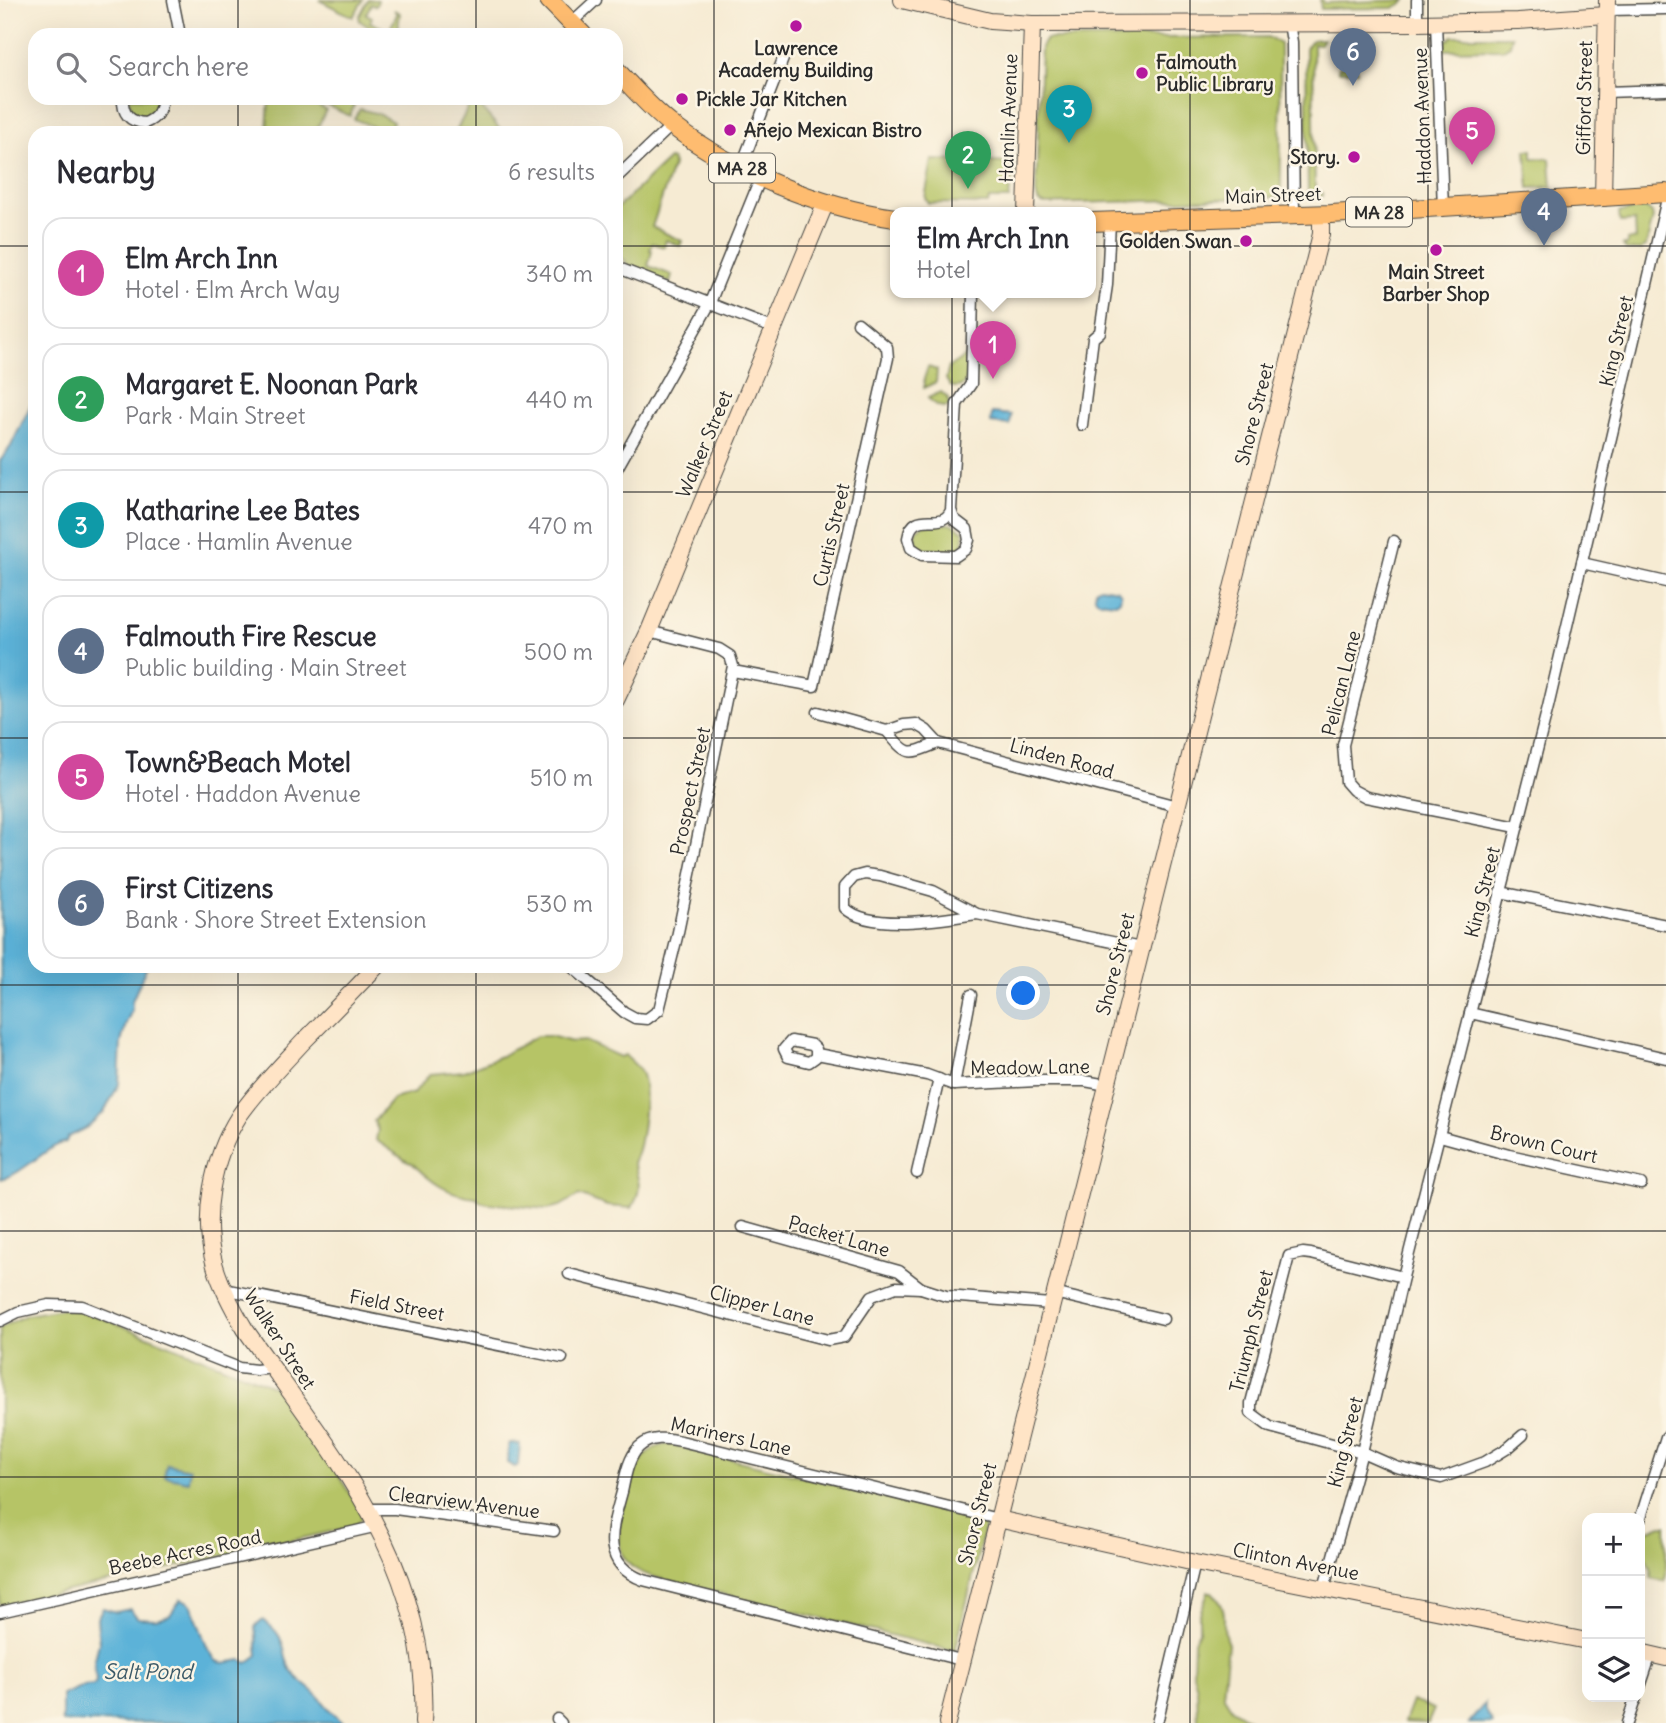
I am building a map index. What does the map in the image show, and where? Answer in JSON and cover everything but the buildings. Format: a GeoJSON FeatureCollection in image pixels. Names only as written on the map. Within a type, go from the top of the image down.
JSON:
{"type":"FeatureCollection","features":[{"type":"Feature","properties":{"kind":"main road"},"geometry":{"type":"LineString","coordinates":[[548,0],[576,28]]}},
{"type":"Feature","properties":{"kind":"main road","name":"MA 28"},"geometry":{"type":"LineString","coordinates":[[623,77],[672,125],[700,145],[741,167],[827,202],[890,217]]}},
{"type":"Feature","properties":{"kind":"main road","name":"Main Street"},"geometry":{"type":"LineString","coordinates":[[1096,222],[1443,209],[1666,193]]}},
{"type":"Feature","properties":{"kind":"street"},"geometry":{"type":"LineString","coordinates":[[173,0],[179,28]]}},
{"type":"Feature","properties":{"kind":"street"},"geometry":{"type":"LineString","coordinates":[[578,28],[596,0]]}},
{"type":"Feature","properties":{"kind":"street"},"geometry":{"type":"LineString","coordinates":[[902,0],[990,21],[1031,24],[1518,21],[1606,8],[1666,9]]}},
{"type":"Feature","properties":{"kind":"street"},"geometry":{"type":"LineString","coordinates":[[1417,0],[1417,23]]}},
{"type":"Feature","properties":{"kind":"street","name":"Gifford Street"},"geometry":{"type":"LineString","coordinates":[[1603,198],[1606,8]]}},
{"type":"Feature","properties":{"kind":"street","name":"Haddon Avenue"},"geometry":{"type":"LineString","coordinates":[[1436,22],[1443,209]]}},
{"type":"Feature","properties":{"kind":"street"},"geometry":{"type":"LineString","coordinates":[[1289,23],[1292,42],[1294,215]]}},
{"type":"Feature","properties":{"kind":"street","name":"Hamlin Avenue"},"geometry":{"type":"LineString","coordinates":[[1026,207],[1031,24]]}},
{"type":"Feature","properties":{"kind":"street"},"geometry":{"type":"LineString","coordinates":[[741,167],[783,59]]}},
{"type":"Feature","properties":{"kind":"street"},"geometry":{"type":"LineString","coordinates":[[1605,92],[1666,90]]}},
{"type":"Feature","properties":{"kind":"street"},"geometry":{"type":"LineString","coordinates":[[124,105],[125,114],[132,120],[145,123],[157,116],[161,105]]}},
{"type":"Feature","properties":{"kind":"street"},"geometry":{"type":"LineString","coordinates":[[623,171],[672,125]]}},
{"type":"Feature","properties":{"kind":"street"},"geometry":{"type":"LineString","coordinates":[[623,458],[709,305],[761,177]]}},
{"type":"Feature","properties":{"kind":"street","name":"Walker Street"},"geometry":{"type":"LineString","coordinates":[[623,685],[649,631],[827,202]]}},
{"type":"Feature","properties":{"kind":"street","name":"King Street"},"geometry":{"type":"LineString","coordinates":[[1324,1588],[1362,1451],[1403,1276],[1517,827],[1666,203]]}},
{"type":"Feature","properties":{"kind":"street","name":"Shore Street"},"geometry":{"type":"LineString","coordinates":[[947,1723],[1321,234],[1321,215]]}},
{"type":"Feature","properties":{"kind":"street"},"geometry":{"type":"LineString","coordinates":[[1082,425],[1093,338],[1100,332],[1107,285],[1110,222]]}},
{"type":"Feature","properties":{"kind":"street"},"geometry":{"type":"LineString","coordinates":[[623,270],[775,329]]}},
{"type":"Feature","properties":{"kind":"street"},"geometry":{"type":"LineString","coordinates":[[951,510],[946,519],[913,524],[908,538],[914,552],[922,555],[956,556],[966,549],[969,537],[967,529],[954,519],[951,510],[957,404],[971,384],[973,298]]}},
{"type":"Feature","properties":{"kind":"street","name":"Curtis Street"},"geometry":{"type":"LineString","coordinates":[[733,671],[814,687],[888,358],[887,346],[858,323]]}},
{"type":"Feature","properties":{"kind":"street","name":"Pelican Lane"},"geometry":{"type":"LineString","coordinates":[[1395,541],[1343,745],[1346,782],[1353,790],[1366,797],[1517,827]]}},
{"type":"Feature","properties":{"kind":"street"},"geometry":{"type":"LineString","coordinates":[[1582,563],[1666,582]]}},
{"type":"Feature","properties":{"kind":"street"},"geometry":{"type":"LineString","coordinates":[[649,631],[723,651],[731,659],[733,671]]}},
{"type":"Feature","properties":{"kind":"street","name":"Prospect Street"},"geometry":{"type":"LineString","coordinates":[[579,973],[624,1012],[641,1019],[655,1014],[661,1005],[733,671]]}},
{"type":"Feature","properties":{"kind":"street","name":"Linden Road"},"geometry":{"type":"LineString","coordinates":[[818,712],[887,731],[904,724],[916,724],[938,743],[1177,806]]}},
{"type":"Feature","properties":{"kind":"street","name":"Linden Road"},"geometry":{"type":"LineString","coordinates":[[887,731],[898,746],[906,751],[916,752],[938,743]]}},
{"type":"Feature","properties":{"kind":"street"},"geometry":{"type":"LineString","coordinates":[[977,914],[928,920],[868,919],[845,908],[845,887],[854,877],[865,874],[880,876],[933,891],[977,914],[1141,948]]}},
{"type":"Feature","properties":{"kind":"street"},"geometry":{"type":"LineString","coordinates":[[1500,892],[1666,925]]}},
{"type":"Feature","properties":{"kind":"street","name":"Walker Street"},"geometry":{"type":"LineString","coordinates":[[370,973],[262,1087],[240,1115],[226,1140],[215,1174],[210,1213],[213,1259],[224,1289],[245,1329],[369,1509],[392,1555],[411,1613],[421,1668],[424,1723]]}},
{"type":"Feature","properties":{"kind":"street","name":"Meadow Lane"},"geometry":{"type":"LineString","coordinates":[[954,1085],[971,995]]}},
{"type":"Feature","properties":{"kind":"street"},"geometry":{"type":"LineString","coordinates":[[1470,1013],[1666,1058]]}},
{"type":"Feature","properties":{"kind":"street","name":"Meadow Lane"},"geometry":{"type":"LineString","coordinates":[[817,1054],[939,1079],[954,1085],[1038,1080],[1085,1081],[1107,1085]]}},
{"type":"Feature","properties":{"kind":"street"},"geometry":{"type":"LineString","coordinates":[[917,1173],[939,1079]]}},
{"type":"Feature","properties":{"kind":"street","name":"Brown Court"},"geometry":{"type":"LineString","coordinates":[[1440,1136],[1508,1155],[1640,1184]]}},
{"type":"Feature","properties":{"kind":"street","name":"Packet Lane"},"geometry":{"type":"LineString","coordinates":[[743,1227],[899,1271],[921,1288]]}},
{"type":"Feature","properties":{"kind":"street","name":"Triumph Street"},"geometry":{"type":"LineString","coordinates":[[1362,1451],[1270,1427],[1251,1413],[1251,1403],[1289,1256],[1311,1254],[1403,1276]]}},
{"type":"Feature","properties":{"kind":"street","name":"Clipper Lane"},"geometry":{"type":"LineString","coordinates":[[569,1274],[828,1340],[844,1336],[872,1296],[896,1287],[921,1288],[946,1296],[1052,1298],[1163,1319]]}},
{"type":"Feature","properties":{"kind":"street","name":"Field Street"},"geometry":{"type":"LineString","coordinates":[[224,1289],[562,1357]]}},
{"type":"Feature","properties":{"kind":"street"},"geometry":{"type":"LineString","coordinates":[[0,1321],[33,1308],[61,1304],[82,1306],[239,1368],[273,1368]]}},
{"type":"Feature","properties":{"kind":"street"},"geometry":{"type":"LineString","coordinates":[[1362,1451],[1396,1467],[1441,1478],[1485,1462],[1523,1435]]}},
{"type":"Feature","properties":{"kind":"street"},"geometry":{"type":"LineString","coordinates":[[1642,1513],[1666,1437]]}},
{"type":"Feature","properties":{"kind":"street","name":"Mariners Lane"},"geometry":{"type":"LineString","coordinates":[[961,1660],[643,1580],[627,1572],[618,1562],[611,1542],[613,1525],[634,1453],[646,1442],[661,1438],[776,1463],[998,1519]]}},
{"type":"Feature","properties":{"kind":"street","name":"Clearview Avenue"},"geometry":{"type":"LineString","coordinates":[[369,1509],[395,1509],[554,1531]]}},
{"type":"Feature","properties":{"kind":"street","name":"Clinton Avenue"},"geometry":{"type":"LineString","coordinates":[[998,1519],[1195,1563],[1582,1640]]}},
{"type":"Feature","properties":{"kind":"street","name":"Beebe Acres Road"},"geometry":{"type":"LineString","coordinates":[[0,1612],[378,1526]]}},
{"type":"Feature","properties":{"kind":"street"},"geometry":{"type":"LineString","coordinates":[[1157,1723],[1195,1563]]}},
{"type":"Feature","properties":{"kind":"street"},"geometry":{"type":"LineString","coordinates":[[1645,1674],[1652,1655]]}},
{"type":"Feature","properties":{"kind":"street"},"geometry":{"type":"LineString","coordinates":[[1627,1723],[1634,1702]]}},
{"type":"Feature","properties":{"kind":"green space"},"geometry":{"type":"Polygon","coordinates":[[[319,0],[363,0],[353,17],[319,0]]]}},
{"type":"Feature","properties":{"kind":"green space"},"geometry":{"type":"Polygon","coordinates":[[[368,0],[378,0],[376,6],[371,4],[366,14],[372,17],[370,22],[383,28],[370,28],[360,21],[359,17],[368,0]]]}},
{"type":"Feature","properties":{"kind":"green space"},"geometry":{"type":"Polygon","coordinates":[[[1320,0],[1324,3],[1406,0],[1394,8],[1321,9],[1320,0]]]}},
{"type":"Feature","properties":{"kind":"green space"},"geometry":{"type":"Polygon","coordinates":[[[394,10],[400,13],[398,28],[390,28],[397,14],[394,10]]]}},
{"type":"Feature","properties":{"kind":"green space"},"geometry":{"type":"Polygon","coordinates":[[[1453,36],[1512,36],[1510,45],[1503,49],[1443,50],[1446,39],[1453,36]]]}},
{"type":"Feature","properties":{"kind":"green space"},"geometry":{"type":"Polygon","coordinates":[[[1268,37],[1280,44],[1281,197],[1044,204],[1038,201],[1036,193],[1041,47],[1046,39],[1268,37]]]}},
{"type":"Feature","properties":{"kind":"green space"},"geometry":{"type":"Polygon","coordinates":[[[1323,39],[1320,44],[1313,44],[1315,192],[1323,193],[1323,196],[1312,198],[1308,190],[1306,48],[1312,40],[1323,39]]]}},
{"type":"Feature","properties":{"kind":"green space"},"geometry":{"type":"Polygon","coordinates":[[[1337,47],[1358,47],[1358,51],[1350,52],[1350,66],[1356,66],[1357,71],[1338,71],[1339,67],[1346,66],[1346,52],[1338,51],[1337,47]]]}},
{"type":"Feature","properties":{"kind":"green space"},"geometry":{"type":"Polygon","coordinates":[[[130,105],[156,105],[151,114],[141,119],[132,113],[130,105]]]}},
{"type":"Feature","properties":{"kind":"green space"},"geometry":{"type":"Polygon","coordinates":[[[269,105],[316,105],[326,110],[318,126],[267,126],[269,105]]]}},
{"type":"Feature","properties":{"kind":"green space"},"geometry":{"type":"Polygon","coordinates":[[[326,105],[353,105],[350,116],[326,105]]]}},
{"type":"Feature","properties":{"kind":"green space"},"geometry":{"type":"Polygon","coordinates":[[[469,105],[477,105],[497,126],[459,126],[469,105]]]}},
{"type":"Feature","properties":{"kind":"green space"},"geometry":{"type":"Polygon","coordinates":[[[360,109],[379,114],[393,122],[392,126],[372,126],[354,119],[360,109]]]}},
{"type":"Feature","properties":{"kind":"green space"},"geometry":{"type":"Polygon","coordinates":[[[1526,150],[1532,150],[1532,158],[1550,159],[1552,187],[1529,188],[1526,150]]]}},
{"type":"Feature","properties":{"kind":"green space"},"geometry":{"type":"Polygon","coordinates":[[[669,159],[672,160],[673,165],[652,227],[682,241],[680,246],[666,240],[664,247],[652,243],[648,266],[672,275],[670,283],[627,265],[623,259],[623,202],[669,159]]]}},
{"type":"Feature","properties":{"kind":"green space"},"geometry":{"type":"Polygon","coordinates":[[[932,160],[1015,163],[1009,199],[989,199],[988,204],[928,203],[925,198],[932,160]]]}},
{"type":"Feature","properties":{"kind":"green space"},"geometry":{"type":"Polygon","coordinates":[[[1646,208],[1653,218],[1646,246],[1641,250],[1626,250],[1623,245],[1627,245],[1627,240],[1636,239],[1635,221],[1620,222],[1619,212],[1646,208]]]}},
{"type":"Feature","properties":{"kind":"green space"},"geometry":{"type":"Polygon","coordinates":[[[965,356],[968,357],[967,379],[961,386],[950,386],[946,379],[949,367],[965,356]]]}},
{"type":"Feature","properties":{"kind":"green space"},"geometry":{"type":"Polygon","coordinates":[[[928,367],[937,370],[936,382],[924,388],[924,379],[928,367]]]}},
{"type":"Feature","properties":{"kind":"green space"},"geometry":{"type":"Polygon","coordinates":[[[941,392],[948,398],[949,406],[940,406],[928,398],[941,392]]]}},
{"type":"Feature","properties":{"kind":"green space"},"geometry":{"type":"Polygon","coordinates":[[[925,524],[953,524],[964,532],[964,544],[958,551],[935,552],[922,549],[915,539],[916,530],[925,524]]]}},
{"type":"Feature","properties":{"kind":"green space"},"geometry":{"type":"Polygon","coordinates":[[[537,1036],[550,1036],[572,1042],[585,1041],[620,1057],[625,1055],[640,1071],[645,1103],[639,1144],[633,1162],[639,1185],[632,1208],[607,1206],[579,1195],[560,1206],[547,1209],[479,1201],[477,1197],[457,1194],[441,1187],[412,1163],[376,1140],[378,1130],[374,1121],[393,1099],[414,1093],[430,1074],[464,1071],[501,1056],[537,1036]]]}},
{"type":"Feature","properties":{"kind":"green space"},"geometry":{"type":"Polygon","coordinates":[[[75,1309],[100,1317],[278,1388],[315,1437],[363,1515],[360,1520],[347,1528],[0,1606],[0,1328],[26,1315],[75,1309]]]}},
{"type":"Feature","properties":{"kind":"green space"},"geometry":{"type":"Polygon","coordinates":[[[669,1444],[986,1521],[955,1651],[654,1577],[632,1567],[623,1556],[619,1533],[627,1490],[645,1456],[662,1445],[669,1444]]]}},
{"type":"Feature","properties":{"kind":"green space"},"geometry":{"type":"Polygon","coordinates":[[[1666,1525],[1664,1581],[1651,1578],[1645,1558],[1645,1532],[1666,1525]]]}},
{"type":"Feature","properties":{"kind":"green space"},"geometry":{"type":"Polygon","coordinates":[[[1208,1592],[1212,1592],[1219,1600],[1224,1613],[1228,1644],[1223,1695],[1232,1709],[1254,1723],[1198,1722],[1197,1688],[1193,1674],[1194,1641],[1208,1592]]]}},
{"type":"Feature","properties":{"kind":"green space"},"geometry":{"type":"Polygon","coordinates":[[[1412,1701],[1434,1709],[1428,1723],[1404,1722],[1412,1701]]]}},
{"type":"Feature","properties":{"kind":"water"},"geometry":{"type":"Polygon","coordinates":[[[28,411],[28,973],[144,973],[132,1001],[132,1010],[121,1043],[119,1084],[104,1112],[85,1129],[68,1137],[66,1142],[58,1144],[10,1176],[1,1179],[0,461],[11,446],[28,411]]]}},
{"type":"Feature","properties":{"kind":"water"},"geometry":{"type":"Polygon","coordinates":[[[992,413],[1011,415],[1010,425],[991,423],[992,413]]]}},
{"type":"Feature","properties":{"kind":"water"},"geometry":{"type":"Polygon","coordinates":[[[1100,587],[1118,590],[1121,594],[1120,600],[1116,603],[1099,601],[1095,597],[1095,590],[1100,587]]]}},
{"type":"Feature","properties":{"kind":"water"},"geometry":{"type":"Polygon","coordinates":[[[509,1443],[520,1444],[518,1465],[515,1467],[507,1463],[509,1443]]]}},
{"type":"Feature","properties":{"kind":"water"},"geometry":{"type":"Polygon","coordinates":[[[167,1464],[190,1469],[188,1481],[164,1476],[167,1464]]]}},
{"type":"Feature","properties":{"kind":"water","name":"Salt Pond"},"geometry":{"type":"Polygon","coordinates":[[[181,1599],[192,1606],[207,1647],[216,1661],[223,1663],[242,1660],[247,1663],[258,1655],[255,1627],[263,1620],[276,1631],[282,1641],[294,1675],[345,1723],[62,1722],[62,1695],[83,1686],[94,1685],[96,1681],[94,1663],[99,1643],[97,1618],[103,1608],[116,1612],[130,1609],[138,1618],[156,1619],[170,1615],[181,1599]]]}},
{"type":"Feature","properties":{"kind":"water"},"geometry":{"type":"Polygon","coordinates":[[[1485,1703],[1485,1711],[1493,1723],[1469,1723],[1485,1703]]]}},
{"type":"Feature","properties":{"kind":"place","name":"Lawrence Academy Building"},"geometry":{"type":"Point","coordinates":[796,26]}},
{"type":"Feature","properties":{"kind":"place","name":"Falmouth Public Library"},"geometry":{"type":"Point","coordinates":[1142,73]}},
{"type":"Feature","properties":{"kind":"place","name":"First Citizens"},"geometry":{"type":"Point","coordinates":[1353,86]}},
{"type":"Feature","properties":{"kind":"place","name":"Pickle Jar Kitchen"},"geometry":{"type":"Point","coordinates":[682,99]}},
{"type":"Feature","properties":{"kind":"place","name":"Añejo Mexican Bistro"},"geometry":{"type":"Point","coordinates":[730,130]}},
{"type":"Feature","properties":{"kind":"place","name":"Katharine Lee Bates"},"geometry":{"type":"Point","coordinates":[1069,143]}},
{"type":"Feature","properties":{"kind":"place","name":"Story."},"geometry":{"type":"Point","coordinates":[1354,157]}},
{"type":"Feature","properties":{"kind":"place","name":"Town&Beach Motel"},"geometry":{"type":"Point","coordinates":[1472,165]}},
{"type":"Feature","properties":{"kind":"place","name":"Margaret E. Noonan Park"},"geometry":{"type":"Point","coordinates":[968,189]}},
{"type":"Feature","properties":{"kind":"place","name":"Golden Swan"},"geometry":{"type":"Point","coordinates":[1246,241]}},
{"type":"Feature","properties":{"kind":"place","name":"Falmouth Fire Rescue"},"geometry":{"type":"Point","coordinates":[1544,246]}},
{"type":"Feature","properties":{"kind":"place","name":"Main Street Barber Shop"},"geometry":{"type":"Point","coordinates":[1436,250]}},
{"type":"Feature","properties":{"kind":"place","name":"Elm Arch Inn"},"geometry":{"type":"Point","coordinates":[993,379]}}]}
